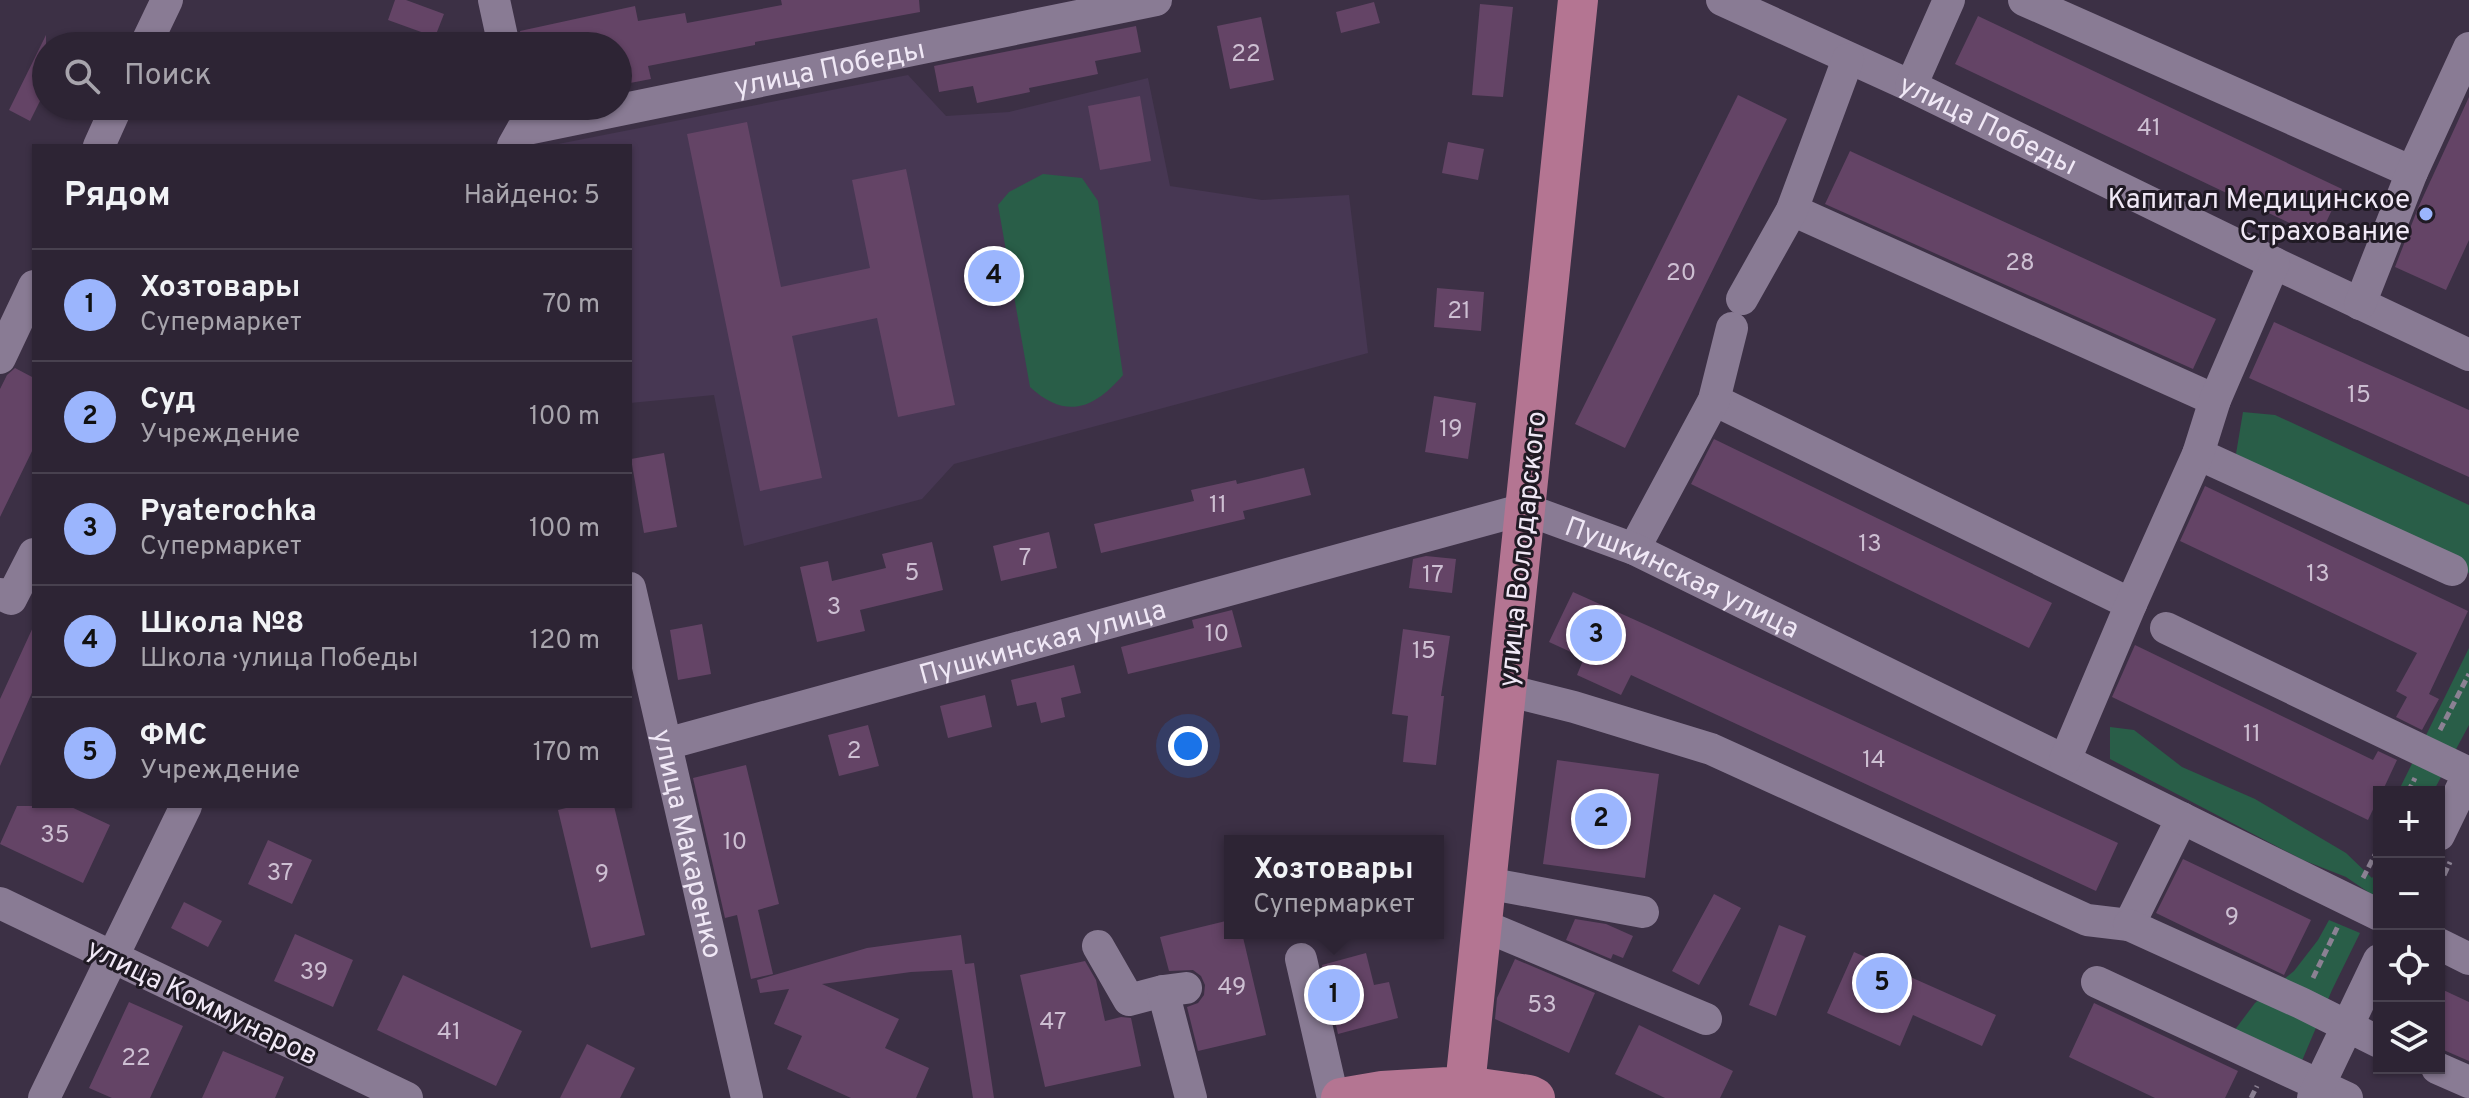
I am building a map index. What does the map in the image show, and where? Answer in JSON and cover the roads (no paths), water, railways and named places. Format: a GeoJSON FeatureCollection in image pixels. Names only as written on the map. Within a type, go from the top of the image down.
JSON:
{"type":"FeatureCollection","features":[{"type":"Feature","properties":{"kind":"main road","name":"улица Володарского"},"geometry":{"type":"LineString","coordinates":[[1464,1092],[1578,0]]}},
{"type":"Feature","properties":{"kind":"main road"},"geometry":{"type":"LineString","coordinates":[[1341,1098],[1382,1091],[1464,1092],[1535,1098]]}},
{"type":"Feature","properties":{"kind":"street"},"geometry":{"type":"LineString","coordinates":[[152,32],[167,0]]}},
{"type":"Feature","properties":{"kind":"street"},"geometry":{"type":"LineString","coordinates":[[494,0],[501,32]]}},
{"type":"Feature","properties":{"kind":"street","name":"улица Победы"},"geometry":{"type":"LineString","coordinates":[[632,109],[1156,0]]}},
{"type":"Feature","properties":{"kind":"street","name":"улица Победы"},"geometry":{"type":"LineString","coordinates":[[1722,0],[1911,86],[2469,355]]}},
{"type":"Feature","properties":{"kind":"street"},"geometry":{"type":"LineString","coordinates":[[1911,86],[1949,0]]}},
{"type":"Feature","properties":{"kind":"street"},"geometry":{"type":"LineString","coordinates":[[2024,0],[2412,172]]}},
{"type":"Feature","properties":{"kind":"street"},"geometry":{"type":"LineString","coordinates":[[2360,304],[2412,172],[2469,48]]}},
{"type":"Feature","properties":{"kind":"street"},"geometry":{"type":"LineString","coordinates":[[1634,549],[1714,400],[1737,314],[1792,210],[1848,59]]}},
{"type":"Feature","properties":{"kind":"street"},"geometry":{"type":"LineString","coordinates":[[100,144],[111,120]]}},
{"type":"Feature","properties":{"kind":"street","name":"улица Победы"},"geometry":{"type":"LineString","coordinates":[[519,132],[577,120]]}},
{"type":"Feature","properties":{"kind":"street"},"geometry":{"type":"LineString","coordinates":[[1792,210],[2215,400]]}},
{"type":"Feature","properties":{"kind":"street"},"geometry":{"type":"LineString","coordinates":[[2065,760],[2198,454],[2215,400],[2274,263]]}},
{"type":"Feature","properties":{"kind":"street"},"geometry":{"type":"LineString","coordinates":[[15,345],[32,292]]}},
{"type":"Feature","properties":{"kind":"street"},"geometry":{"type":"LineString","coordinates":[[1714,400],[2131,604]]}},
{"type":"Feature","properties":{"kind":"street"},"geometry":{"type":"LineString","coordinates":[[2198,454],[2452,570]]}},
{"type":"Feature","properties":{"kind":"street","name":"Пушкинская улица"},"geometry":{"type":"LineString","coordinates":[[666,744],[1525,509],[1634,549],[2365,908]]}},
{"type":"Feature","properties":{"kind":"street"},"geometry":{"type":"LineString","coordinates":[[0,594],[11,599],[32,558]]}},
{"type":"Feature","properties":{"kind":"street","name":"улица Макаренко"},"geometry":{"type":"LineString","coordinates":[[632,597],[747,1098]]}},
{"type":"Feature","properties":{"kind":"street"},"geometry":{"type":"LineString","coordinates":[[2166,628],[2469,773],[2462,807],[2445,828]]}},
{"type":"Feature","properties":{"kind":"street"},"geometry":{"type":"LineString","coordinates":[[1506,690],[1589,711],[1711,749],[2087,920],[2129,925],[2373,1039]]}},
{"type":"Feature","properties":{"kind":"street"},"geometry":{"type":"LineString","coordinates":[[44,1098],[185,808]]}},
{"type":"Feature","properties":{"kind":"street"},"geometry":{"type":"LineString","coordinates":[[2129,925],[2182,818]]}},
{"type":"Feature","properties":{"kind":"street"},"geometry":{"type":"LineString","coordinates":[[1486,883],[1643,912]]}},
{"type":"Feature","properties":{"kind":"street","name":"улица Коммунаров"},"geometry":{"type":"LineString","coordinates":[[0,903],[407,1098]]}},
{"type":"Feature","properties":{"kind":"street"},"geometry":{"type":"LineString","coordinates":[[1482,925],[1706,1019]]}},
{"type":"Feature","properties":{"kind":"street"},"geometry":{"type":"LineString","coordinates":[[1098,946],[1129,1000],[1174,990],[1191,1098]]}},
{"type":"Feature","properties":{"kind":"street"},"geometry":{"type":"LineString","coordinates":[[2445,947],[2469,959]]}},
{"type":"Feature","properties":{"kind":"street"},"geometry":{"type":"LineString","coordinates":[[1301,959],[1333,1098]]}},
{"type":"Feature","properties":{"kind":"street"},"geometry":{"type":"LineString","coordinates":[[2097,982],[2268,1062],[2326,1094],[2347,1027],[2373,973]]}},
{"type":"Feature","properties":{"kind":"street"},"geometry":{"type":"LineString","coordinates":[[2445,1072],[2469,1082]]}},
{"type":"Feature","properties":{"kind":"place","name":"Капитал Медицинское Страхование"},"geometry":{"type":"Point","coordinates":[2426,214]}},
{"type":"Feature","properties":{"kind":"place","name":"Школа №8"},"geometry":{"type":"Point","coordinates":[994,276]}},
{"type":"Feature","properties":{"kind":"place","name":"Pyaterochka"},"geometry":{"type":"Point","coordinates":[1596,635]}},
{"type":"Feature","properties":{"kind":"place","name":"Суд"},"geometry":{"type":"Point","coordinates":[1601,819]}},
{"type":"Feature","properties":{"kind":"place","name":"ФМС"},"geometry":{"type":"Point","coordinates":[1882,983]}},
{"type":"Feature","properties":{"kind":"place","name":"Хозтовары"},"geometry":{"type":"Point","coordinates":[1334,995]}}]}
